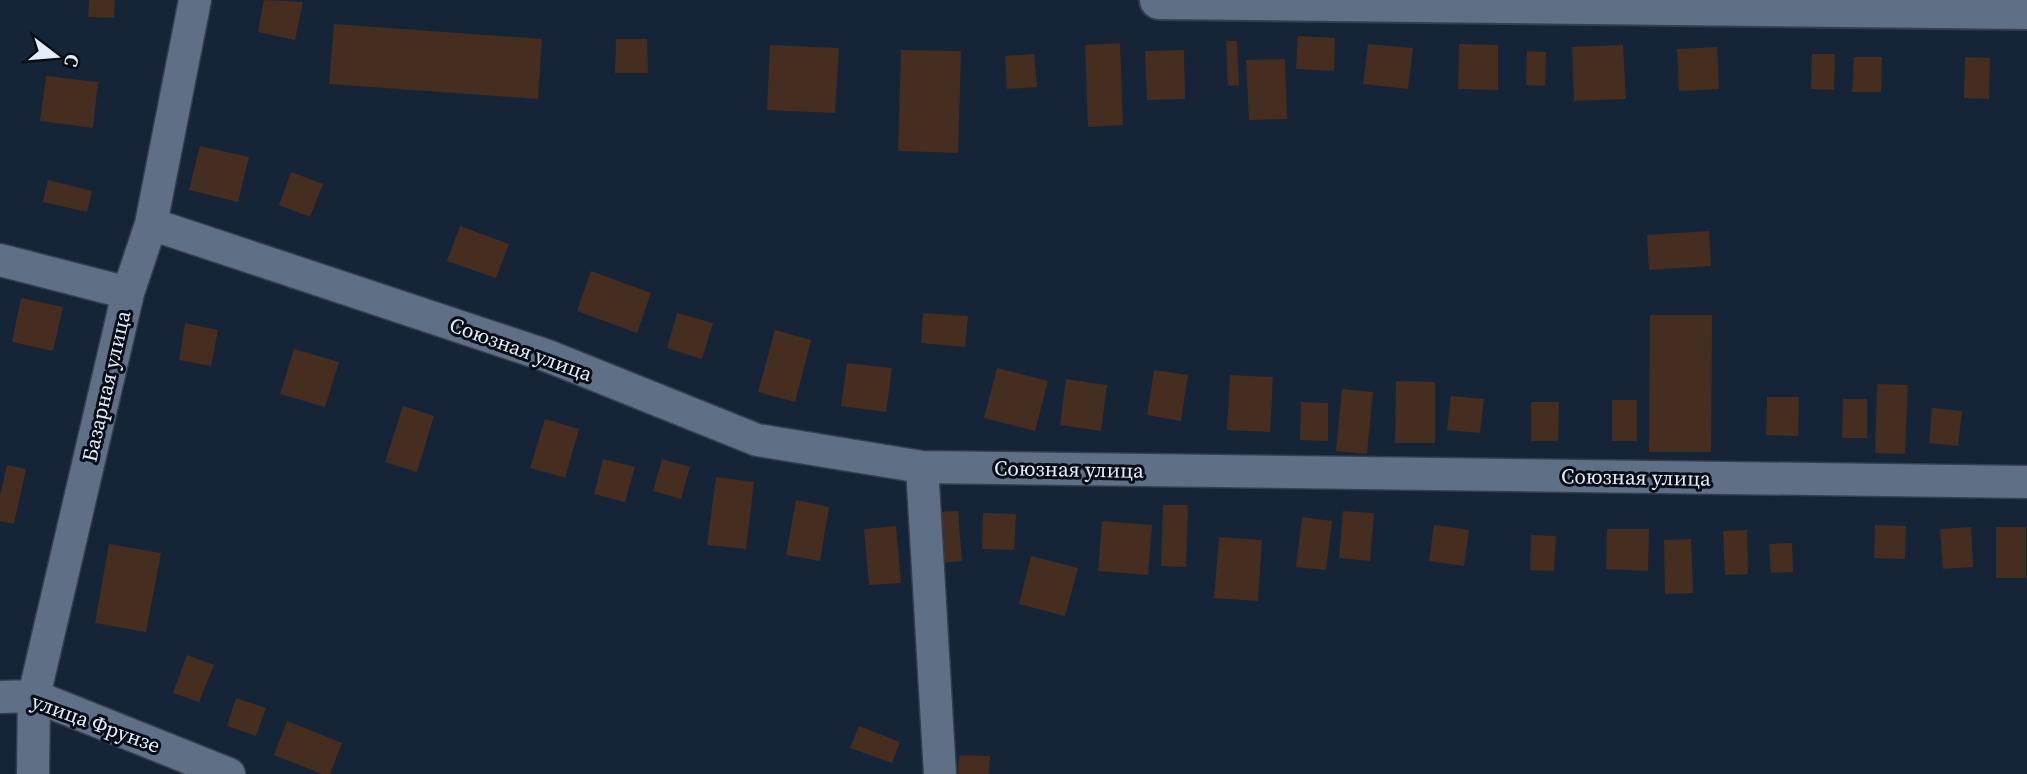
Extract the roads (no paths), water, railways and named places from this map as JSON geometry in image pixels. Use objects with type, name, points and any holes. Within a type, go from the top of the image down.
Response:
[{"type":"street","name":"Базарная улица","points":[[33,774],[34,696],[128,293],[151,224],[195,0]]},
{"type":"street","points":[[1159,0],[2027,10]]},
{"type":"street","name":"Союзная улица","points":[[151,224],[548,356],[757,440],[922,467],[2027,482]]},
{"type":"street","points":[[0,260],[128,293]]},
{"type":"street","points":[[922,467],[940,774]]},
{"type":"street","name":"улица Фрунзе","points":[[0,697],[34,696],[229,774]]}]
